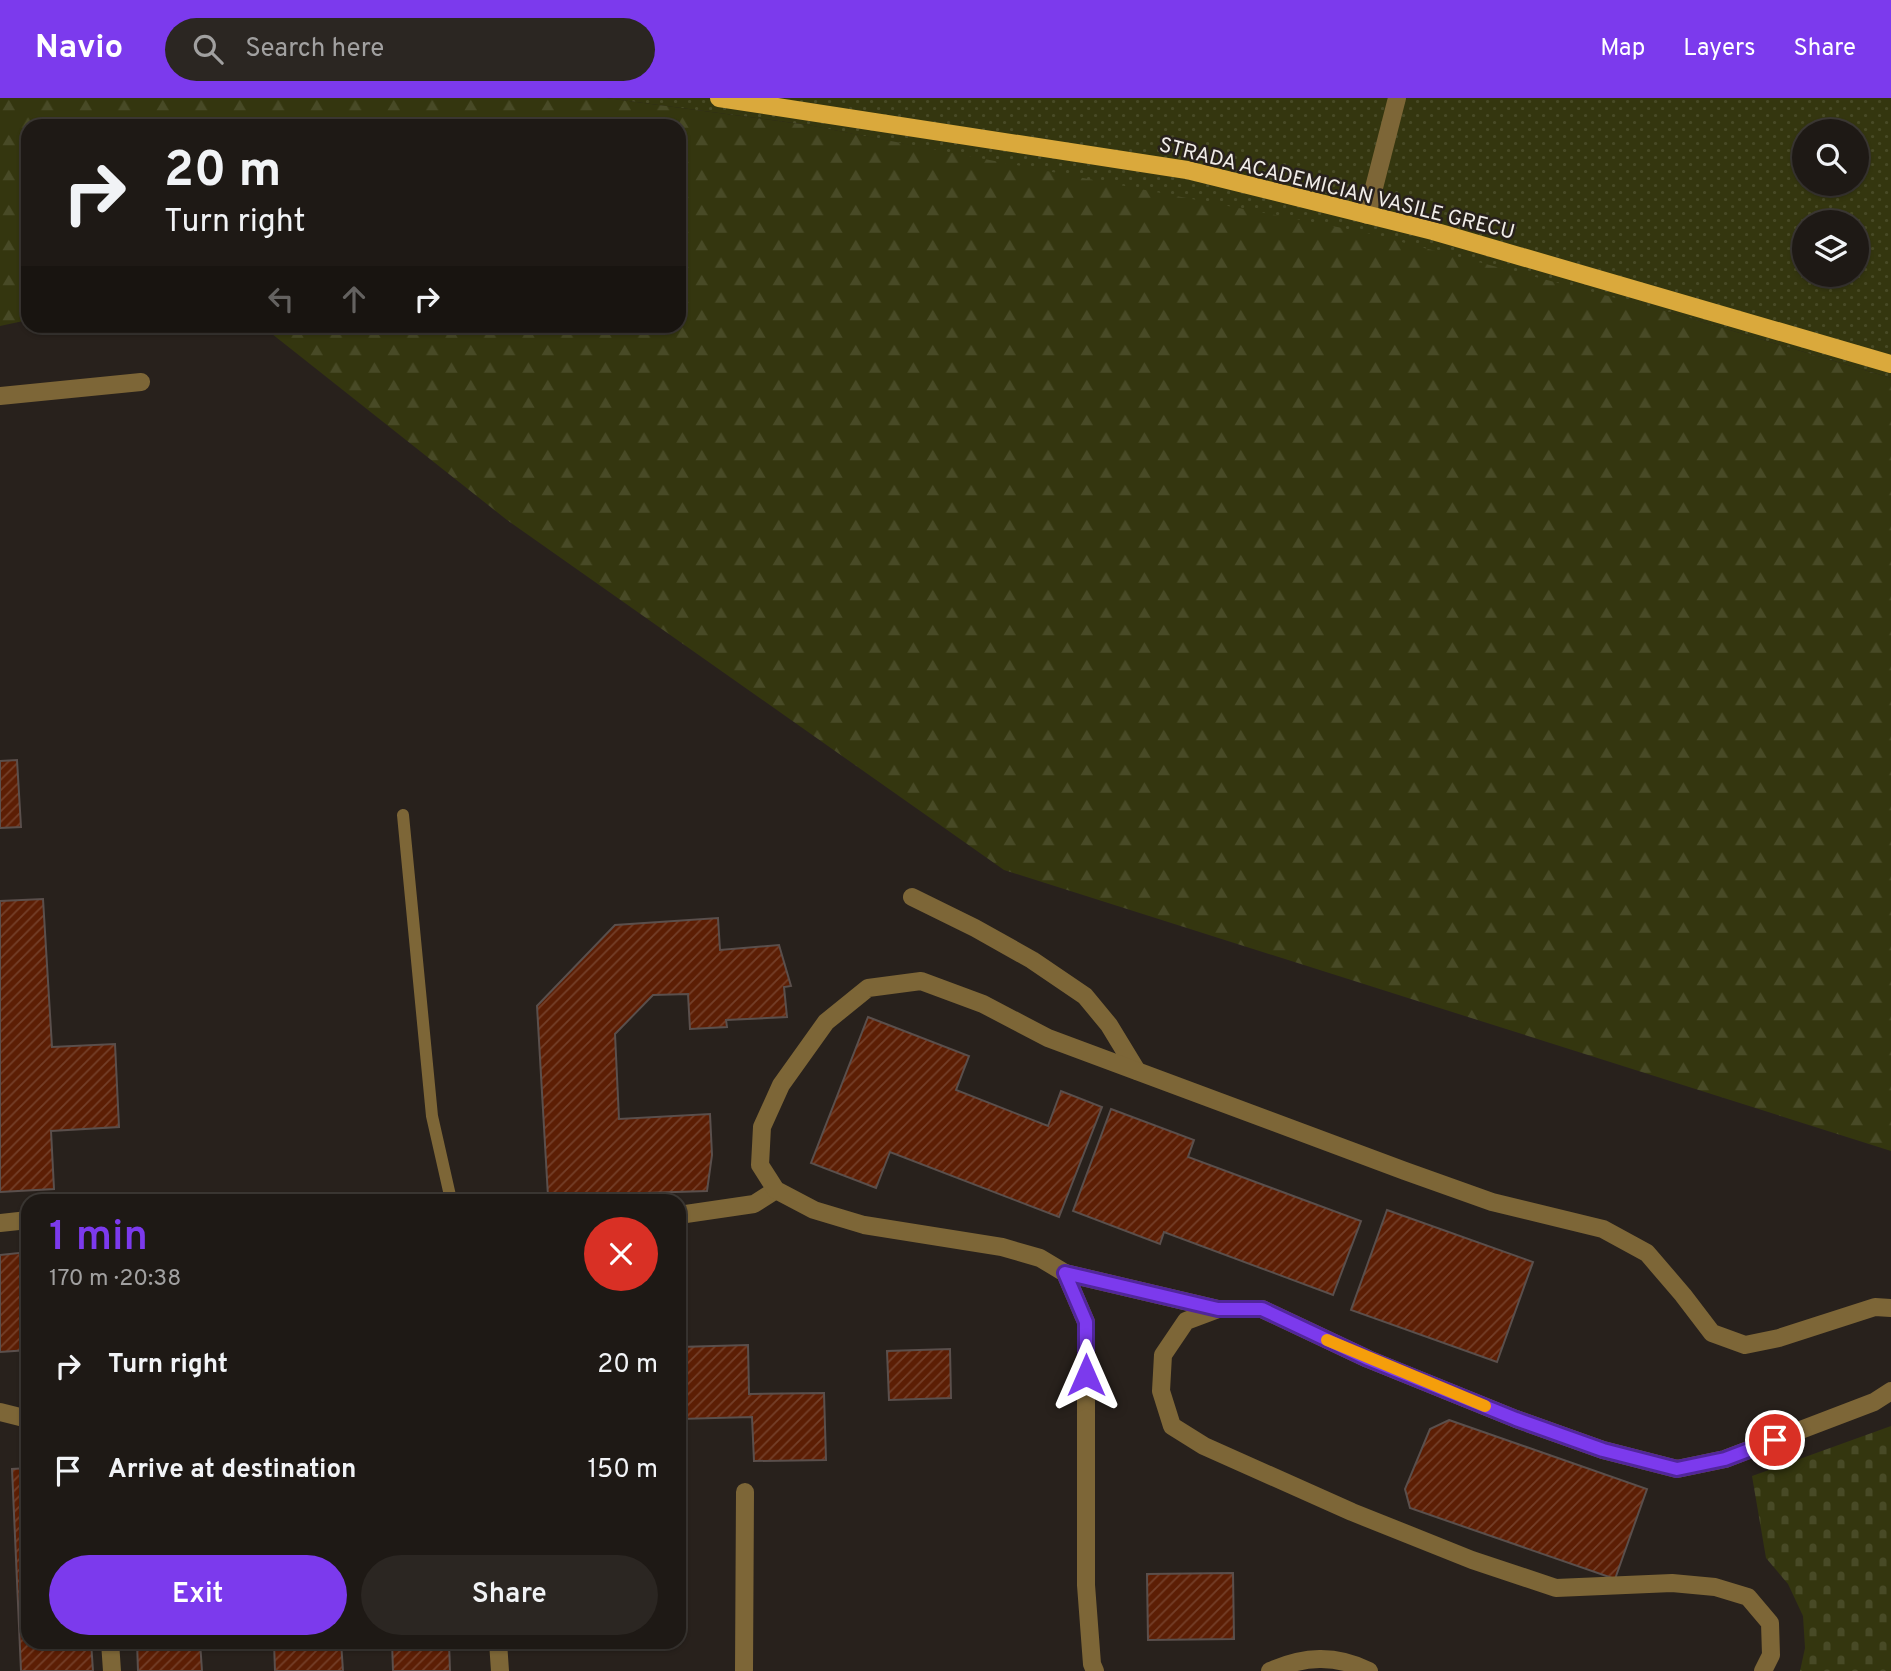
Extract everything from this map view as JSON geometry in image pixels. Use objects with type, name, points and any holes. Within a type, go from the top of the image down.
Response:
[{"type":"main road","name":"STRADA ACADEMICIAN VASILE GRECU","points":[[719,98],[1187,170],[1433,230],[1891,364]]},
{"type":"street","points":[[1367,215],[1396,98]]},
{"type":"street","points":[[0,396],[141,382]]},
{"type":"street","points":[[912,897],[1032,960],[1085,996],[1109,1025],[1137,1071]]},
{"type":"street","points":[[1891,1308],[1875,1307],[1779,1338],[1745,1345],[1712,1334],[1647,1254],[1603,1229],[1492,1202],[1048,1038],[983,1004],[921,981],[868,988],[826,1022],[781,1085],[762,1127],[760,1165],[776,1190],[814,1210],[864,1226],[1002,1247],[1041,1258],[1065,1273],[1218,1309],[1262,1309],[1368,1359],[1516,1419],[1603,1450],[1677,1469],[1725,1459],[1874,1402],[1891,1391]]},
{"type":"street","points":[[686,1214],[754,1204],[776,1190]]},
{"type":"street","points":[[0,1223],[21,1221]]},
{"type":"street","points":[[1065,1273],[1086,1322],[1086,1585],[1092,1664],[1095,1671]]},
{"type":"street","points":[[1218,1309],[1186,1321],[1163,1355],[1161,1391],[1172,1426],[1214,1451],[1352,1512],[1472,1560],[1556,1588],[1672,1583],[1716,1587],[1748,1597],[1770,1623],[1771,1655],[1763,1671]]},
{"type":"street","points":[[0,1412],[21,1417]]},
{"type":"street","points":[[744,1671],[745,1492]]},
{"type":"street","points":[[110,1649],[112,1671]]},
{"type":"street","points":[[498,1649],[500,1671]]},
{"type":"street","points":[[1270,1671],[1318,1657],[1359,1666],[1369,1671]]},
{"type":"lane","points":[[403,814],[432,1116],[450,1194]]},
{"type":"green space","points":[[0,98],[606,98],[808,125],[1363,232],[1673,313],[1891,378],[1891,1151],[1004,870],[507,520],[271,333],[686,333],[686,119],[21,119],[21,322],[0,326]]},
{"type":"green space","points":[[606,98],[1891,98],[1891,378],[1673,313],[1031,169],[808,125]]},
{"type":"green space","points":[[1891,1426],[1891,1671],[1800,1671],[1805,1648],[1803,1616],[1788,1584],[1766,1558],[1752,1476]]},
{"type":"building","points":[[17,760],[21,827],[0,828],[0,761]]},
{"type":"building","points":[[43,899],[52,1047],[115,1044],[119,1127],[51,1131],[54,1189],[0,1192],[0,901]]},
{"type":"building","points":[[718,918],[720,950],[779,945],[791,986],[784,987],[787,1017],[726,1020],[727,1027],[690,1029],[688,994],[653,995],[615,1034],[619,1119],[710,1114],[712,1155],[707,1191],[548,1194],[537,1006],[615,925]]},
{"type":"building","points":[[868,1017],[969,1056],[956,1090],[1048,1126],[1061,1091],[1102,1107],[1059,1217],[890,1152],[876,1188],[811,1163]]},
{"type":"building","points":[[1111,1109],[1194,1140],[1188,1157],[1361,1221],[1333,1295],[1164,1232],[1160,1244],[1073,1211]]},
{"type":"building","points":[[1387,1210],[1533,1262],[1497,1362],[1351,1310]]},
{"type":"building","points":[[21,1253],[21,1350],[0,1352],[0,1255]]},
{"type":"building","points":[[748,1345],[749,1394],[824,1393],[826,1460],[754,1461],[752,1417],[686,1419],[686,1347]]},
{"type":"building","points":[[950,1349],[951,1398],[889,1400],[887,1351]]},
{"type":"building","points":[[1449,1420],[1647,1489],[1615,1579],[1410,1508],[1405,1489],[1430,1429]]},
{"type":"building","points":[[21,1468],[21,1649],[91,1649],[93,1671],[21,1671],[12,1469]]},
{"type":"building","points":[[1233,1573],[1234,1639],[1148,1640],[1147,1574]]},
{"type":"building","points":[[137,1649],[200,1649],[202,1671],[138,1671]]},
{"type":"building","points":[[274,1649],[341,1649],[343,1671],[275,1671]]},
{"type":"building","points":[[392,1649],[449,1649],[450,1671],[393,1671]]},
{"type":"slow traffic","points":[[1327,1340],[1485,1406]]},
{"type":"route","points":[[1086,1375],[1086,1322],[1065,1273],[1218,1309],[1262,1309],[1368,1359],[1516,1419],[1603,1450],[1677,1469],[1725,1459],[1775,1440]]}]
